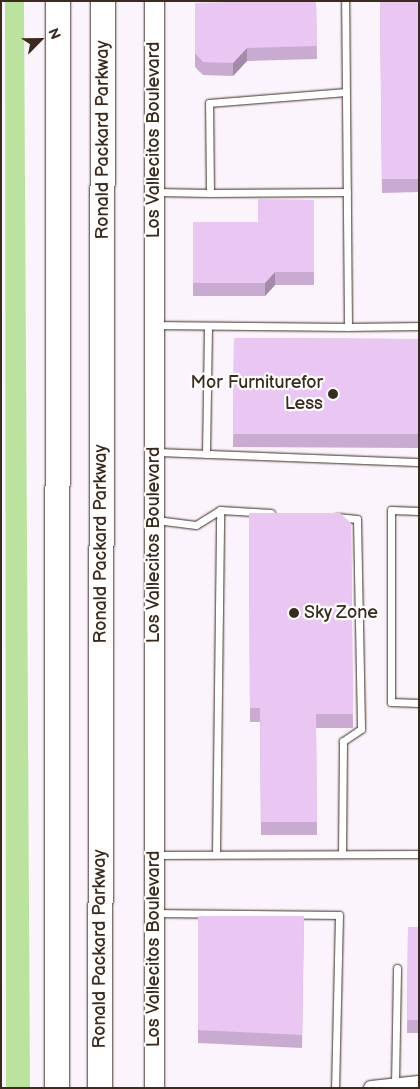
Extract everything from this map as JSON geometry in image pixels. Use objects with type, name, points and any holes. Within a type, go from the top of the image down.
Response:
[{"type":"highway","points":[[57,1088],[58,1]]},
{"type":"highway","name":"Ronald Packard Parkway","points":[[100,1088],[103,1]]},
{"type":"street","name":"Los Vallecitos Boulevard","points":[[154,1],[154,1088]]},
{"type":"street","points":[[371,1088],[419,1083]]},
{"type":"lane","points":[[345,1],[348,327]]},
{"type":"lane","points":[[210,194],[209,103],[346,92]]},
{"type":"lane","points":[[154,192],[210,194],[347,192]]},
{"type":"lane","points":[[154,325],[419,326]]},
{"type":"lane","points":[[206,454],[208,326]]},
{"type":"lane","points":[[154,452],[206,454],[236,458],[419,462]]},
{"type":"lane","points":[[216,854],[220,510]]},
{"type":"lane","points":[[154,520],[196,525],[220,510],[279,514]]},
{"type":"lane","points":[[419,511],[391,510],[391,702],[419,703]]},
{"type":"lane","points":[[328,517],[357,519],[361,729],[343,741],[342,853]]},
{"type":"lane","points":[[154,855],[419,854]]},
{"type":"lane","points":[[154,913],[339,915],[335,1088]]},
{"type":"lane","points":[[396,1085],[397,968]]},
{"type":"green space","points":[[5,1],[24,1],[30,1088],[6,1088]]},
{"type":"building","points":[[231,1],[316,1],[317,46],[247,48],[233,63],[203,62],[195,53],[195,3],[229,3]]},
{"type":"building","points":[[380,1],[419,1],[419,179],[382,179]]},
{"type":"building","points":[[258,199],[314,200],[314,272],[275,272],[265,283],[193,283],[193,222],[258,222]]},
{"type":"building","points":[[234,338],[419,339],[419,434],[233,434]]},
{"type":"building","points":[[249,513],[340,513],[351,523],[353,714],[316,714],[317,822],[261,822],[260,708],[250,708]]},
{"type":"building","points":[[198,916],[304,916],[302,1035],[198,1030]]},
{"type":"building","points":[[408,927],[419,927],[419,1020],[407,1020]]},
{"type":"place","name":"Mor Furniturefor Less","points":[[333,394]]},
{"type":"place","name":"Sky Zone","points":[[294,613]]}]
